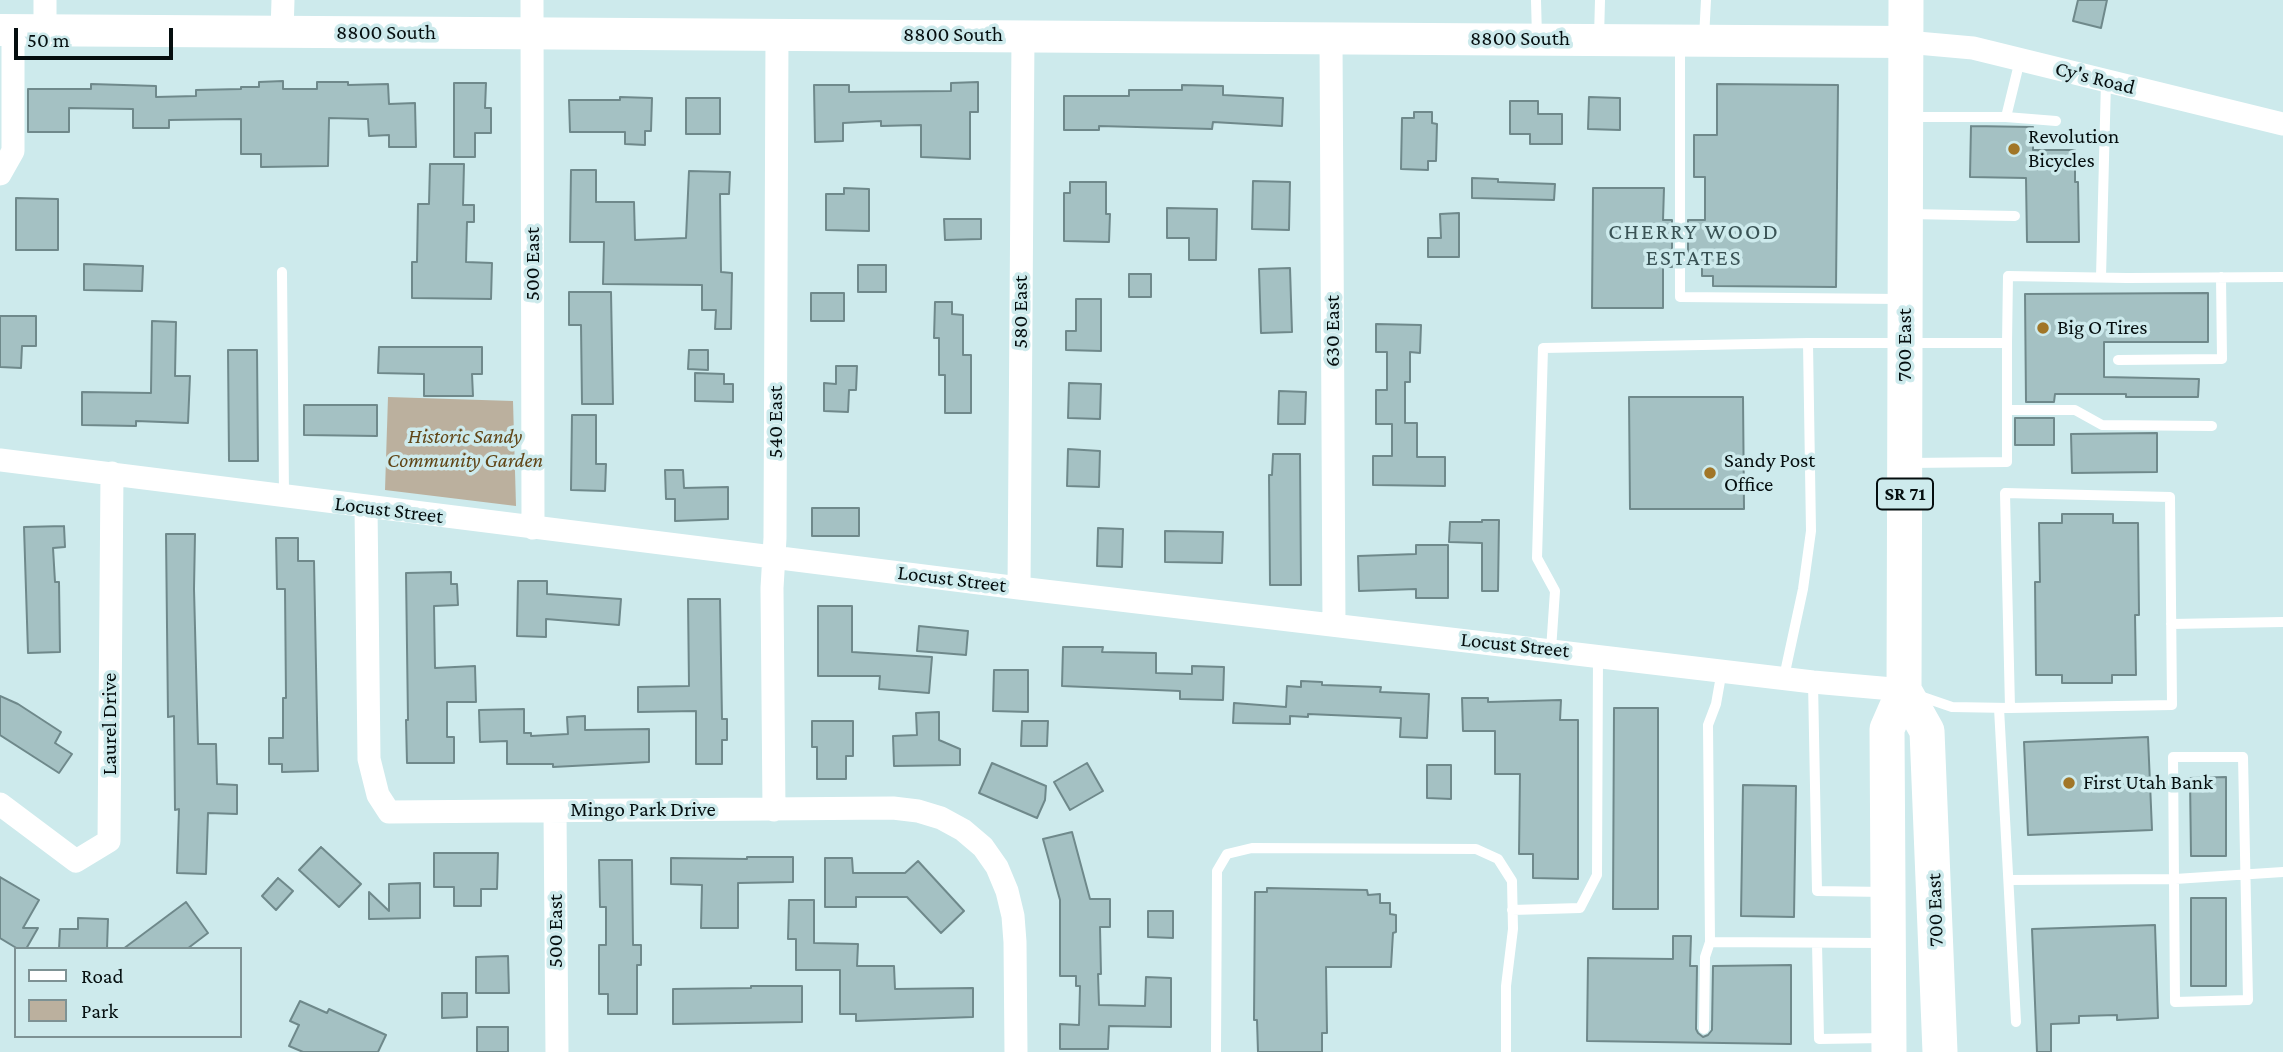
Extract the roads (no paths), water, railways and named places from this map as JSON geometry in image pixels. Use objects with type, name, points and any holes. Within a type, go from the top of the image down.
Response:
[{"type":"main road","name":"700 East","points":[[1889,1045],[1887,729],[1904,690],[1906,0]]},
{"type":"main road","name":"700 East","points":[[1904,690],[1927,731],[1940,1052]]},
{"type":"street","points":[[282,32],[283,0]]},
{"type":"street","name":"500 East","points":[[532,0],[533,528]]},
{"type":"street","name":"8800 South","points":[[7,30],[45,15],[282,32],[1906,42]]},
{"type":"street","points":[[0,174],[13,151],[7,30]]},
{"type":"street","name":"540 East","points":[[774,810],[772,587],[777,34]]},
{"type":"street","name":"580 East","points":[[1019,588],[1023,36]]},
{"type":"street","name":"630 East","points":[[1331,38],[1334,625]]},
{"type":"street","name":"Cy's Road","points":[[1906,42],[1973,48],[2283,124]]},
{"type":"street","name":"Locust Street","points":[[0,460],[1019,588],[1813,682],[1904,690]]},
{"type":"street","name":"Laurel Drive","points":[[0,804],[76,861],[110,841],[112,473]]},
{"type":"street","name":"Mingo Park Drive","points":[[366,507],[368,742],[372,777],[378,795],[389,812],[893,808],[918,811],[941,818],[963,830],[982,847],[997,867],[1007,891],[1013,916],[1016,1052]]},
{"type":"street","name":"500 East","points":[[555,811],[557,1052]]},
{"type":"lane","points":[[1536,0],[1537,40]]},
{"type":"lane","points":[[1599,40],[1600,0]]},
{"type":"lane","points":[[1706,0],[1692,40],[1680,297],[1906,299]]},
{"type":"lane","points":[[2007,117],[2020,60]]},
{"type":"lane","points":[[2101,278],[2106,81]]},
{"type":"lane","points":[[1906,117],[2007,117],[2056,121]]},
{"type":"lane","points":[[1907,214],[2015,216]]},
{"type":"lane","points":[[282,272],[284,496]]},
{"type":"lane","points":[[1905,463],[2007,462],[2008,276],[2283,277]]},
{"type":"lane","points":[[2118,360],[2222,359],[2221,278]]},
{"type":"lane","points":[[1551,650],[1555,591],[1538,558],[1543,348],[1808,343],[2007,343]]},
{"type":"lane","points":[[1784,677],[1803,589],[1811,531],[1808,343]]},
{"type":"lane","points":[[2007,410],[2075,410],[2102,425],[2212,426]]},
{"type":"lane","points":[[1904,690],[1952,707],[2005,708],[2172,705],[2170,497],[2006,493],[2005,708],[2016,1022]]},
{"type":"lane","points":[[2171,624],[2283,622]]},
{"type":"lane","points":[[1512,910],[1580,908],[1597,876],[1598,655]]},
{"type":"lane","points":[[1704,1029],[1704,957],[1710,942],[1708,725],[1716,704],[1722,670]]},
{"type":"lane","points":[[1813,682],[1817,891],[1886,892]]},
{"type":"lane","points":[[2172,757],[2243,757],[2248,1000],[2175,1002],[2175,879],[2172,757]]},
{"type":"lane","points":[[1216,1052],[1217,870],[1227,854],[1252,848],[1476,849],[1498,859],[1512,881],[1513,929],[1506,986],[1506,1052]]},
{"type":"lane","points":[[2009,880],[2175,879],[2283,873]]},
{"type":"lane","points":[[1710,942],[1887,943]]},
{"type":"lane","points":[[1816,943],[1819,1039],[1889,1045]]},
{"type":"place","name":"Revolution Bicycles","points":[[2014,149]]},
{"type":"place","name":"Big O Tires","points":[[2043,328]]},
{"type":"place","name":"Sandy Post Office","points":[[1710,473]]},
{"type":"place","name":"First Utah Bank","points":[[2069,783]]},
{"type":"district","name":"CHERRY WOOD ESTATES","points":[[1694,245]]},
{"type":"park label","name":"Historic Sandy Community Garden","points":[[465,449]]}]
